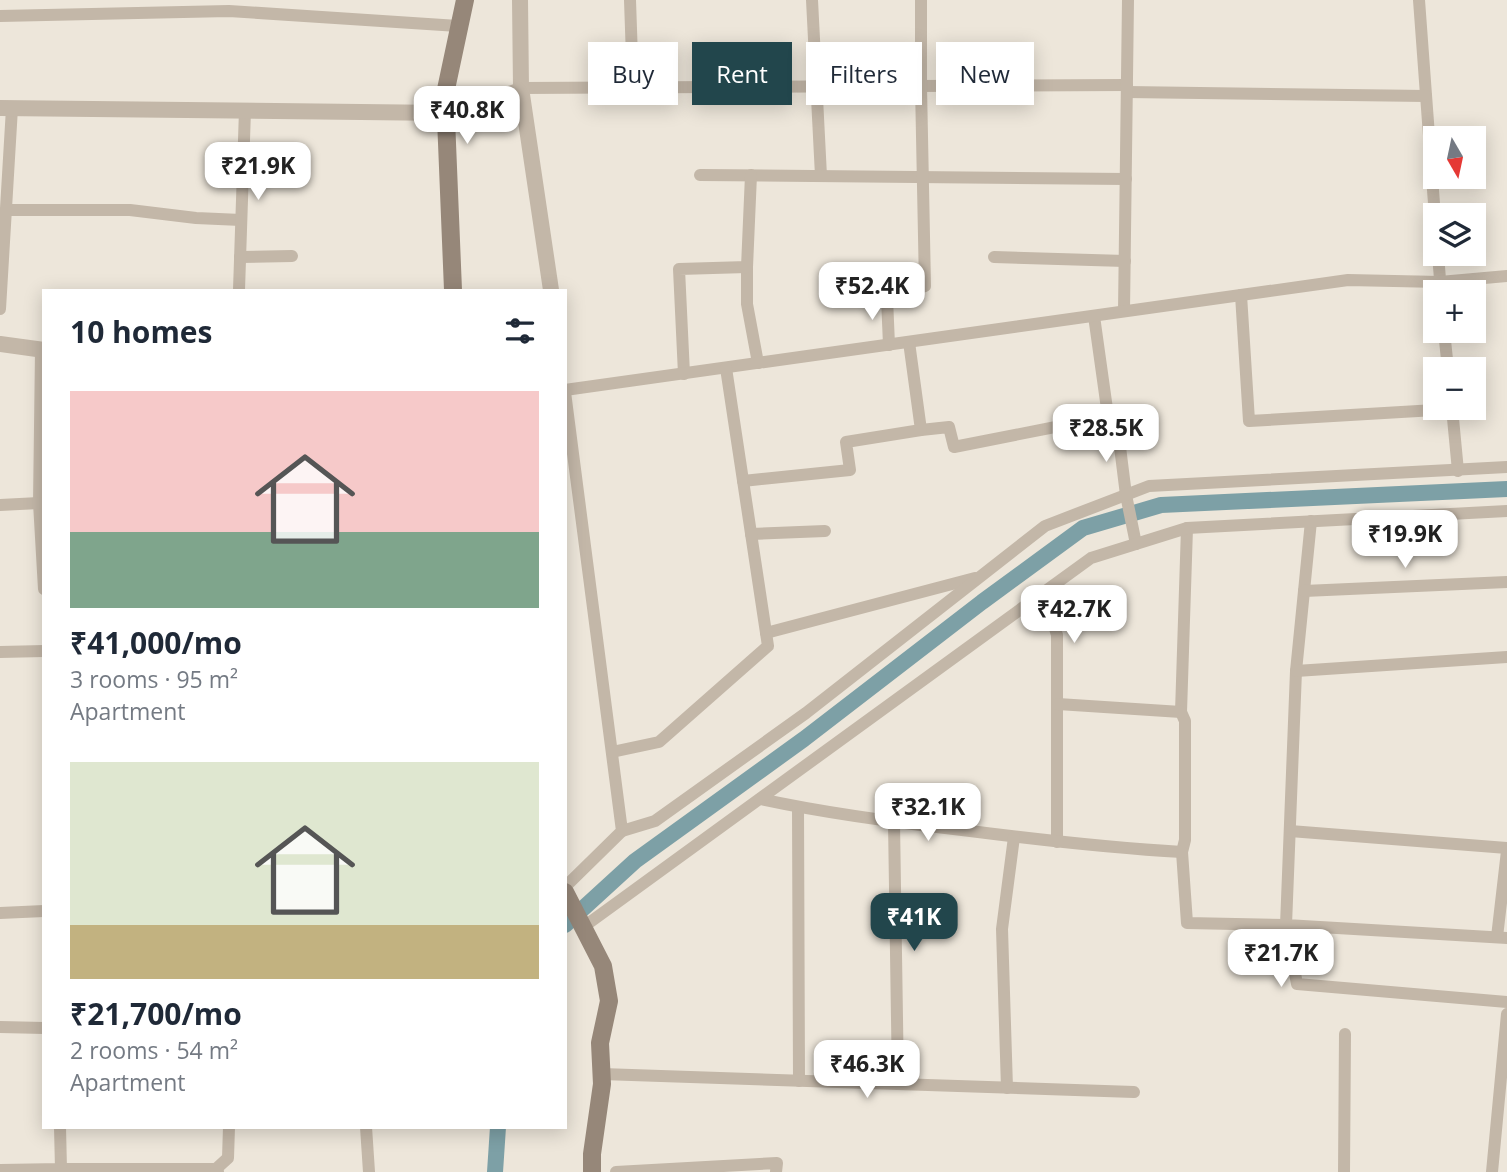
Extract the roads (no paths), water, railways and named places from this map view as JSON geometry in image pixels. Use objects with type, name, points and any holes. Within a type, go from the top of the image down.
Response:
[{"type":"main road","points":[[453,289],[445,94],[465,0]]},
{"type":"main road","points":[[567,894],[603,966],[609,1001],[600,1043],[602,1074],[592,1172]]},
{"type":"street","points":[[520,0],[521,88],[551,289]]},
{"type":"street","points":[[630,0],[631,42]]},
{"type":"street","points":[[812,0],[814,42]]},
{"type":"street","points":[[921,0],[921,42]]},
{"type":"street","points":[[1124,312],[1128,0]]},
{"type":"street","points":[[1419,0],[1434,203]]},
{"type":"street","points":[[0,16],[229,11],[458,26]]},
{"type":"street","points":[[678,87],[806,86]]},
{"type":"street","points":[[922,86],[1426,96]]},
{"type":"street","points":[[0,309],[6,210],[6,108],[446,113],[521,88],[588,87]]},
{"type":"street","points":[[818,105],[821,176]]},
{"type":"street","points":[[889,345],[887,298],[925,286],[921,105]]},
{"type":"street","points":[[239,289],[245,110]]},
{"type":"street","points":[[700,175],[1126,179]]},
{"type":"street","points":[[751,175],[747,304],[758,363]]},
{"type":"street","points":[[6,210],[130,210],[241,220]]},
{"type":"street","points":[[240,257],[292,256]]},
{"type":"street","points":[[994,257],[1125,261]]},
{"type":"street","points":[[684,373],[679,269],[747,267]]},
{"type":"street","points":[[1483,280],[1507,276]]},
{"type":"street","points":[[567,391],[1348,280],[1423,286]]},
{"type":"street","points":[[1241,295],[1249,421],[1423,411]]},
{"type":"street","points":[[1094,316],[1108,416]]},
{"type":"street","points":[[909,342],[921,430]]},
{"type":"street","points":[[0,344],[42,350],[39,503],[42,555]]},
{"type":"street","points":[[612,751],[659,742],[768,646],[726,368]]},
{"type":"street","points":[[567,406],[622,831]]},
{"type":"street","points":[[743,481],[850,470],[846,442],[950,427],[954,447],[1116,415],[1126,495],[1136,544]]},
{"type":"street","points":[[1453,420],[1458,471]]},
{"type":"street","points":[[567,887],[622,831],[655,821],[806,713],[1045,526],[1149,486],[1507,467]]},
{"type":"street","points":[[0,505],[39,503]]},
{"type":"street","points":[[582,928],[1091,558],[1187,528],[1507,511]]},
{"type":"street","points":[[1311,521],[1296,671],[1286,925],[1297,984],[1507,1002]]},
{"type":"street","points":[[1187,528],[1181,712],[1185,721],[1185,840],[1182,852],[1187,923],[1286,925],[1502,938],[1507,850],[1290,831]]},
{"type":"street","points":[[751,534],[825,531]]},
{"type":"street","points":[[766,633],[980,576]]},
{"type":"street","points":[[1304,591],[1507,582]]},
{"type":"street","points":[[1044,593],[1057,635],[1057,842]]},
{"type":"street","points":[[0,652],[42,651]]},
{"type":"street","points":[[1296,671],[1507,657]]},
{"type":"street","points":[[1058,704],[1181,712]]},
{"type":"street","points":[[760,799],[829,814],[1102,848],[1182,852]]},
{"type":"street","points":[[798,808],[799,1081]]},
{"type":"street","points":[[894,822],[898,1084]]},
{"type":"street","points":[[1007,1088],[1002,929],[1014,836]]},
{"type":"street","points":[[0,913],[42,911]]},
{"type":"street","points":[[1492,1172],[1507,1014]]},
{"type":"street","points":[[0,1027],[42,1028]]},
{"type":"street","points":[[1344,1172],[1345,1034]]},
{"type":"street","points":[[602,1074],[1133,1092]]},
{"type":"street","points":[[60,1129],[61,1169]]},
{"type":"street","points":[[0,1170],[217,1170],[228,1158],[229,1129]]},
{"type":"street","points":[[366,1129],[369,1172]]},
{"type":"street","points":[[616,1172],[777,1163],[776,1172]]},
{"type":"waterway","points":[[567,923],[635,861],[804,739],[1083,528],[1161,505],[1507,489]]},
{"type":"waterway","points":[[495,1172],[498,1129]]}]
